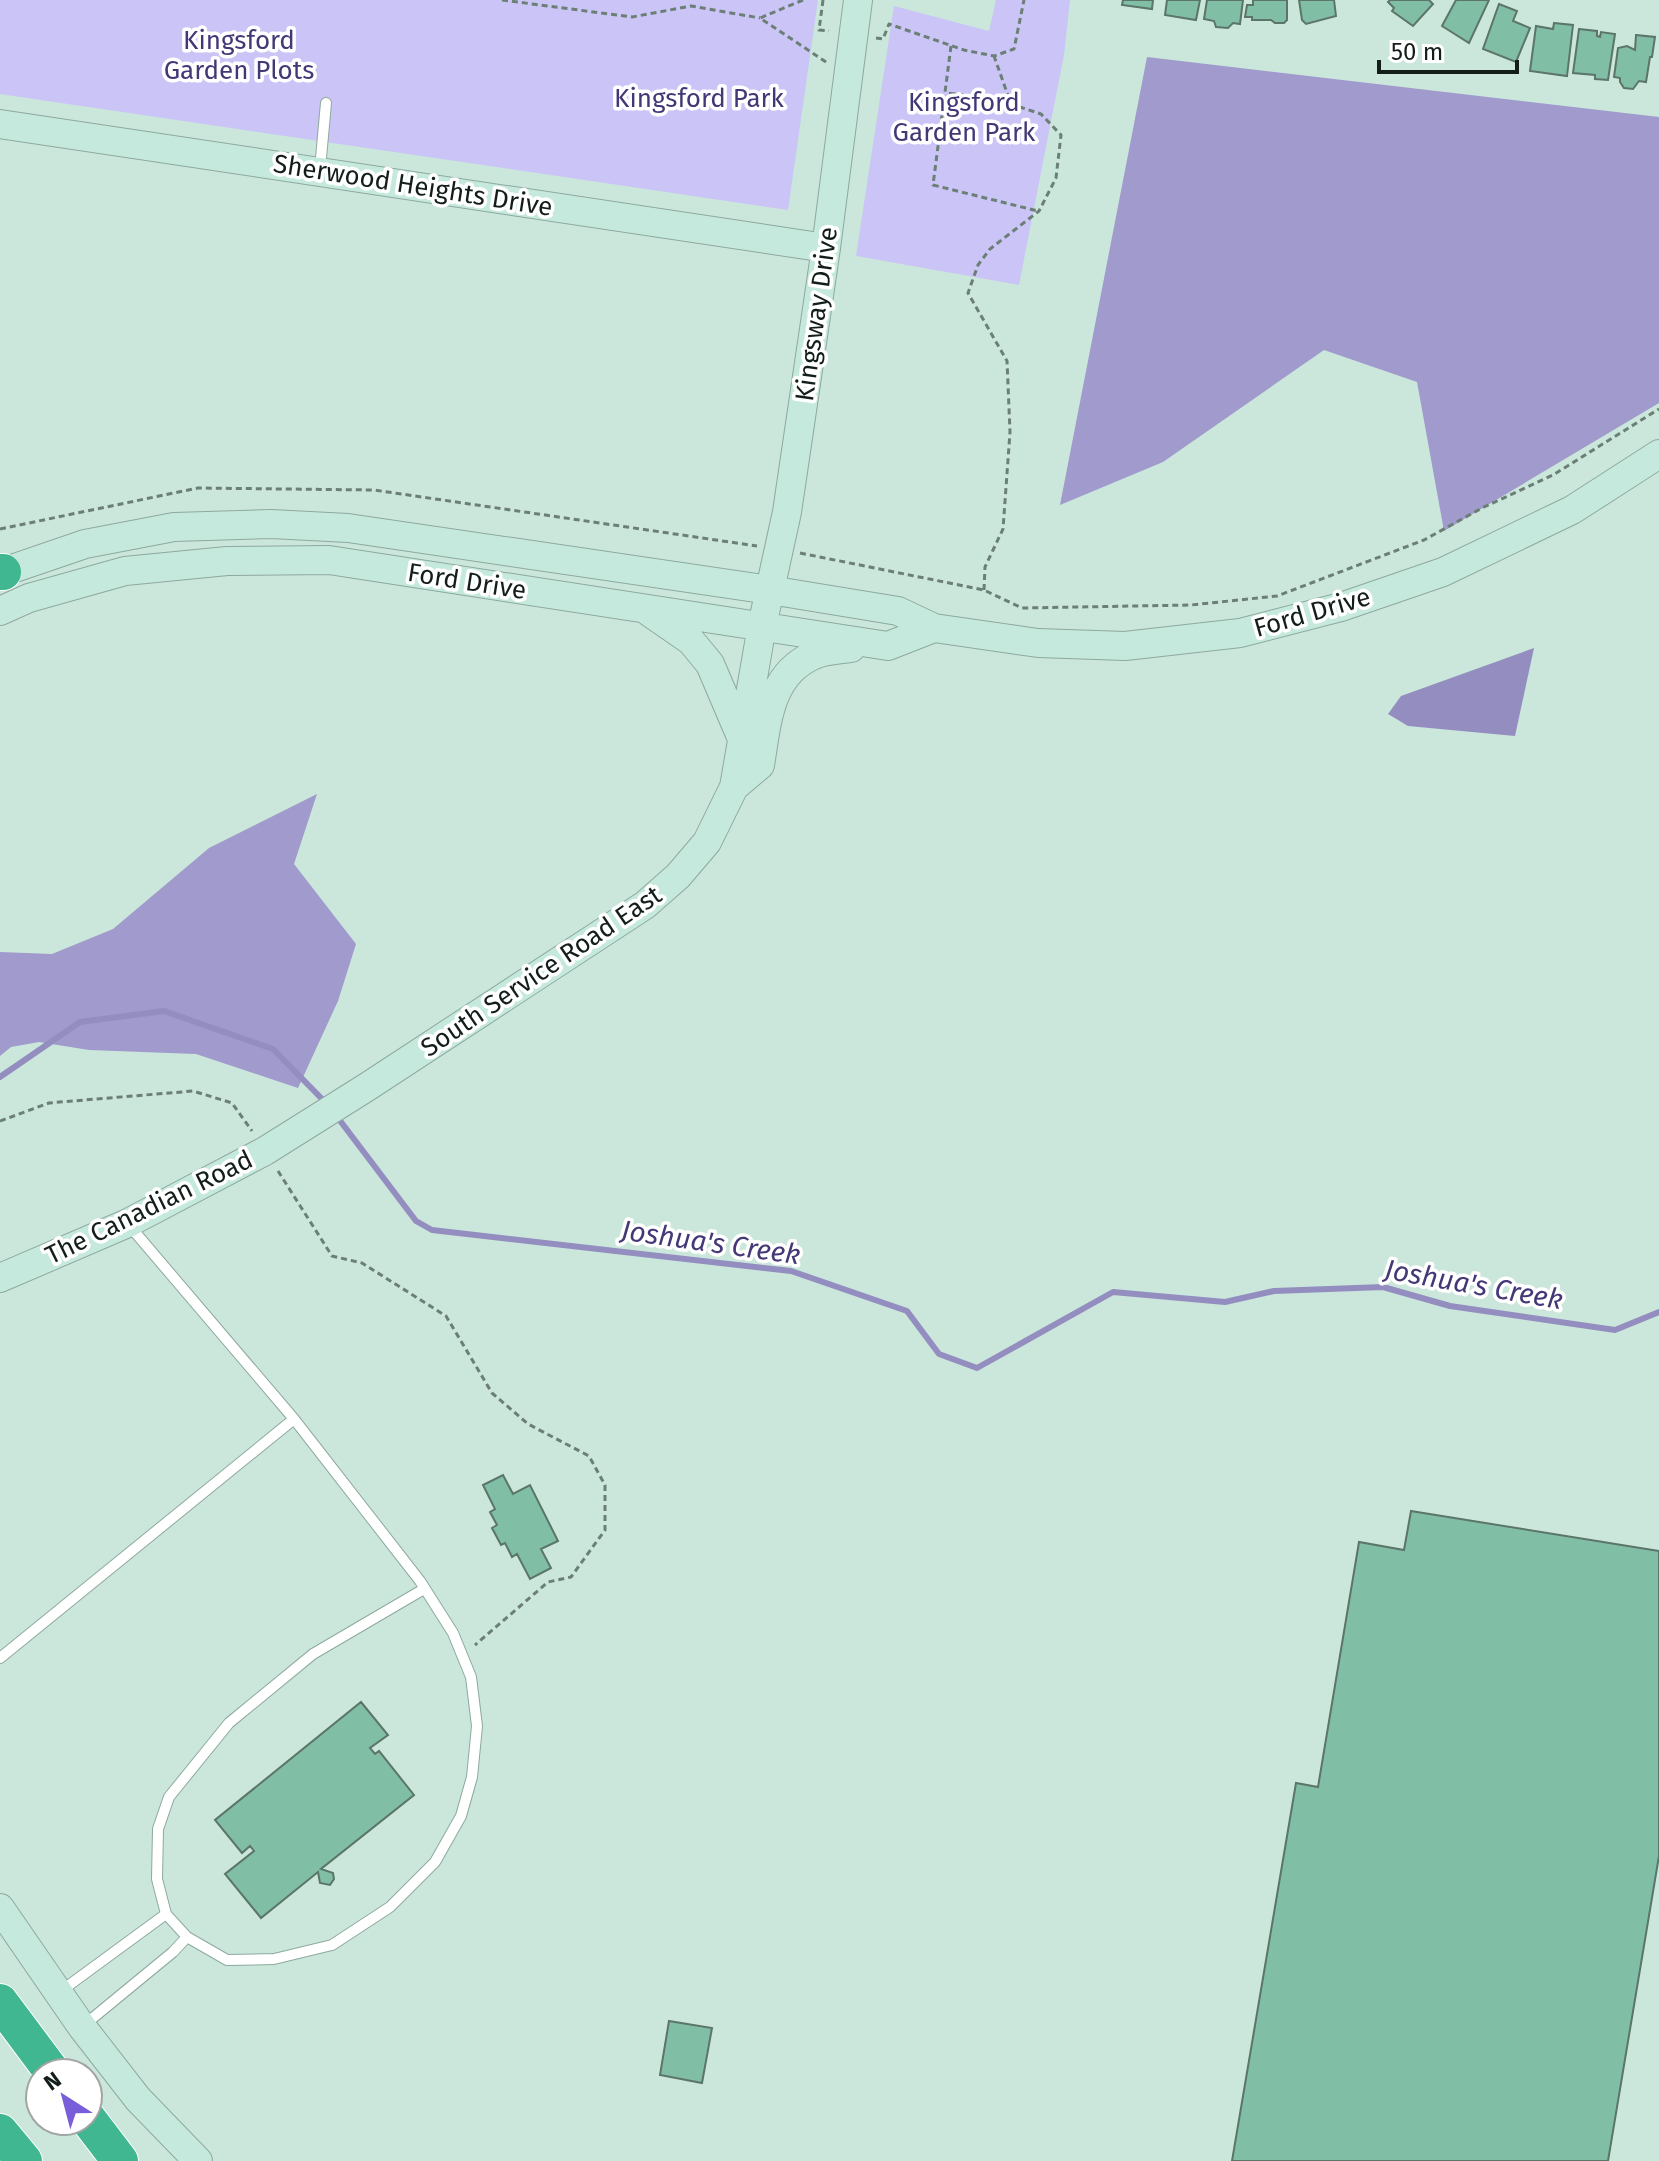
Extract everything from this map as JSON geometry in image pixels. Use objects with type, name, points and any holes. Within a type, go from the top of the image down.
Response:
[{"type":"highway","points":[[0,2002],[41,2057]]},
{"type":"highway","points":[[0,2132],[24,2161]]},
{"type":"highway","points":[[102,2137],[120,2161]]},
{"type":"main road","name":"Kingsway Drive","points":[[762,626],[780,549],[826,248],[858,0]]},
{"type":"main road","name":"Sherwood Heights Drive","points":[[0,124],[826,248]]},
{"type":"main road","name":"Ford Drive","points":[[1,572],[85,544],[174,527],[271,524],[348,528],[898,611],[934,628],[1038,643],[1125,646],[1240,633],[1341,607],[1443,572],[1572,510],[1652,462]]},
{"type":"main road","name":"Ford Drive","points":[[0,611],[29,598],[125,571],[241,561],[329,560],[888,646],[934,628]]},
{"type":"main road","points":[[643,608],[691,641],[710,664],[742,740]]},
{"type":"main road","name":"South Service Road East","points":[[295,1131],[645,905],[678,876],[707,842],[734,787],[762,626]]},
{"type":"main road","points":[[734,787],[760,765],[773,695],[795,664],[817,653],[875,644]]},
{"type":"main road","name":"The Canadian Road","points":[[0,1278],[128,1223],[265,1151],[295,1131]]},
{"type":"main road","points":[[0,1908],[82,2027],[138,2099],[198,2161]]},
{"type":"lane","points":[[320,170],[326,103]]},
{"type":"lane","points":[[128,1223],[294,1419],[424,1589],[453,1633],[471,1677],[477,1726],[472,1777],[461,1816],[435,1862],[390,1907],[332,1945],[274,1959],[227,1960],[187,1937],[166,1914],[157,1879],[158,1829],[169,1797],[229,1723],[313,1654],[424,1589]]},
{"type":"lane","points":[[0,1658],[294,1419]]},
{"type":"lane","points":[[58,1993],[166,1914]]},
{"type":"lane","points":[[82,2027],[187,1937]]},
{"type":"path","points":[[502,0],[632,17],[691,6],[760,18],[849,77]]},
{"type":"path","points":[[760,18],[803,0]]},
{"type":"path","points":[[823,0],[819,30],[883,39],[889,24],[951,46],[994,56],[1014,49],[1024,0]]},
{"type":"path","points":[[951,46],[933,185],[1039,211]]},
{"type":"path","points":[[984,590],[985,567],[1003,529],[1010,432],[1007,361],[968,293],[978,265],[990,249],[1039,211],[1056,178],[1061,135],[1041,114],[1011,104],[994,56]]},
{"type":"path","points":[[780,549],[984,590],[1022,608],[1191,605],[1277,596],[1424,540],[1482,508],[1553,475],[1659,409]]},
{"type":"path","points":[[0,1121],[49,1103],[193,1091],[232,1103],[332,1256],[362,1263],[446,1316],[492,1393],[528,1424],[589,1456],[605,1485],[605,1530],[571,1577],[548,1582],[462,1656]]},
{"type":"green space","name":"Kingsford Park","points":[[0,0],[818,0],[788,210],[0,94]]},
{"type":"green space","name":"Kingsford Garden Park","points":[[996,0],[1070,0],[1064,55],[1019,285],[856,256],[894,6],[989,31]]},
{"type":"shaded area","points":[[1147,57],[1659,117],[1659,403],[1444,531],[1417,382],[1324,350],[1163,462],[1060,505]]},
{"type":"shaded area","points":[[1534,648],[1515,736],[1408,726],[1388,714],[1401,696]]},
{"type":"shaded area","points":[[317,794],[294,864],[356,944],[338,1001],[298,1088],[196,1054],[89,1050],[39,1042],[11,1047],[0,1056],[0,952],[52,954],[113,929],[209,848]]},
{"type":"building","points":[[1123,0],[1153,0],[1152,9],[1122,5]]},
{"type":"building","points":[[1167,0],[1200,0],[1196,20],[1165,15]]},
{"type":"building","points":[[1207,0],[1243,0],[1240,24],[1233,23],[1228,28],[1216,27],[1214,21],[1204,19]]},
{"type":"building","points":[[1253,0],[1287,0],[1287,20],[1275,23],[1245,17],[1247,5],[1253,5]]},
{"type":"building","points":[[1299,0],[1334,0],[1336,16],[1306,24],[1302,20]]},
{"type":"building","points":[[1429,0],[1433,4],[1413,26],[1392,11],[1394,8],[1388,2]]},
{"type":"building","points":[[1456,0],[1489,0],[1469,43],[1442,26]]},
{"type":"building","points":[[1499,4],[1517,11],[1513,21],[1530,28],[1516,62],[1483,49]]},
{"type":"building","points":[[1554,23],[1573,25],[1567,76],[1530,71],[1536,26],[1553,29]]},
{"type":"building","points":[[1579,29],[1597,31],[1600,37],[1601,32],[1615,34],[1608,80],[1573,73]]},
{"type":"building","points":[[1636,35],[1655,37],[1652,57],[1646,82],[1639,81],[1633,89],[1624,88],[1620,78],[1614,77],[1618,48],[1627,46],[1635,50]]},
{"type":"building","points":[[950,93],[966,95],[965,110],[949,108]]},
{"type":"building","points":[[503,1475],[513,1494],[530,1485],[558,1541],[541,1549],[551,1568],[530,1579],[517,1554],[512,1557],[492,1528],[497,1525],[490,1512],[495,1509],[483,1485]]},
{"type":"building","points":[[1411,1511],[1659,1551],[1659,1856],[1608,2161],[1232,2161],[1296,1783],[1318,1787],[1359,1542],[1404,1550]]},
{"type":"building","points":[[361,1702],[388,1735],[370,1748],[375,1754],[379,1751],[414,1795],[321,1869],[333,1873],[334,1879],[330,1885],[320,1883],[318,1872],[261,1918],[225,1874],[254,1851],[250,1846],[242,1853],[215,1820]]},
{"type":"building","points":[[669,2021],[712,2028],[702,2083],[660,2075]]},
{"type":"waterway","name":"Joshua's Creek","points":[[0,1077],[80,1022],[164,1011],[273,1049],[325,1102]]},
{"type":"waterway","name":"Joshua's Creek","points":[[335,1114],[416,1221],[432,1230],[791,1271],[907,1311],[939,1354],[977,1368],[1113,1292],[1225,1302],[1274,1291],[1383,1287],[1450,1306],[1615,1330],[1659,1312]]},
{"type":"park label","name":"Kingsford Garden Plots","points":[[239,55]]}]
